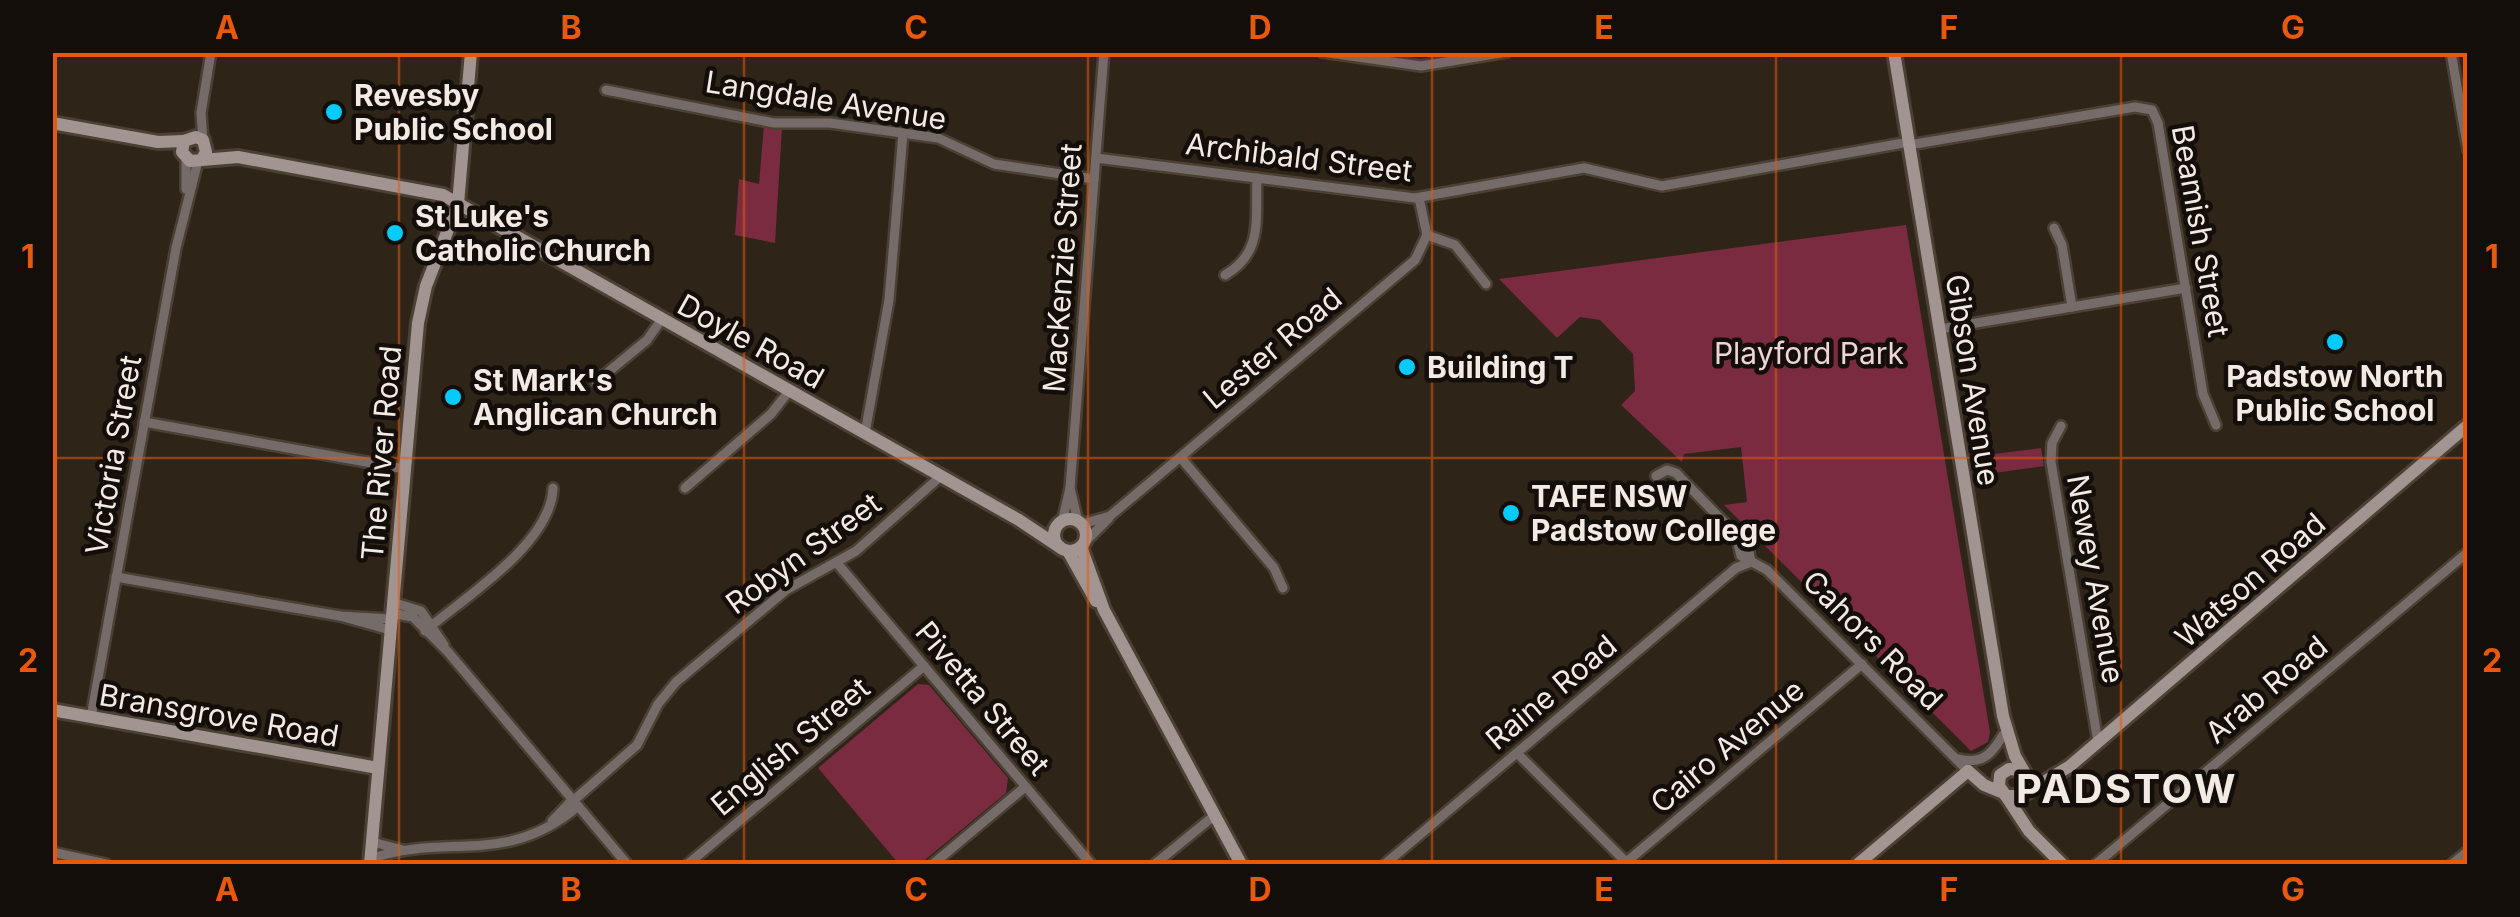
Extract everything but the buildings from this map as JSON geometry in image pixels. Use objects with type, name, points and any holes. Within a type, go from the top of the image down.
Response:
[{"type":"main road","name":"The River Road","points":[[370,862],[421,304],[458,204],[471,52]]},
{"type":"main road","name":"Gibson Avenue","points":[[1894,52],[2004,716],[2024,773]]},
{"type":"main road","points":[[52,123],[158,142],[190,152],[238,157]]},
{"type":"main road","points":[[190,152],[204,142],[238,157]]},
{"type":"main road","name":"Doyle Road","points":[[238,157],[443,195],[1073,547]]},
{"type":"main road","name":"Watson Road","points":[[2025,794],[2064,771],[2468,425]]},
{"type":"main road","name":"Doyle Road","points":[[1019,520],[1080,523]]},
{"type":"main road","points":[[1060,523],[1055,537],[1073,547],[1242,864]]},
{"type":"main road","points":[[1073,547],[1080,523]]},
{"type":"main road","name":"Bransgrove Road","points":[[52,710],[378,768]]},
{"type":"main road","name":"Gibson Avenue","points":[[2004,716],[2004,794]]},
{"type":"main road","points":[[1858,864],[1968,770],[2002,774],[2064,771]]},
{"type":"main road","name":"Cahors Road","points":[[1968,770],[1984,786],[2004,794],[2029,831],[2062,864]]},
{"type":"main road","points":[[2024,773],[2029,831]]},
{"type":"main road","points":[[2004,794],[2025,794]]},
{"type":"street","name":"Victoria Street","points":[[91,717],[211,52]]},
{"type":"street","name":"MacKenzie Street","points":[[1060,523],[1070,488],[1104,52]]},
{"type":"street","points":[[1322,52],[1421,66],[1507,52]]},
{"type":"street","points":[[2451,52],[2468,150]]},
{"type":"street","name":"Langdale Avenue","points":[[606,90],[774,123],[830,123],[946,140],[994,164],[1094,179]]},
{"type":"street","name":"Beamish Street","points":[[1909,144],[2135,107],[2152,110],[2158,123],[2203,394],[2216,425]]},
{"type":"street","name":"Victoria Street","points":[[201,113],[204,142]]},
{"type":"street","points":[[864,433],[888,313],[902,134]]},
{"type":"street","name":"Archibald Street","points":[[1096,158],[1419,198],[1589,168],[1656,186],[1909,144]]},
{"type":"street","points":[[1225,274],[1245,262],[1252,250],[1257,178]]},
{"type":"street","points":[[1419,198],[1427,235],[1455,246],[1486,284]]},
{"type":"street","points":[[2054,228],[2062,245],[2072,307]]},
{"type":"street","name":"Lester Road","points":[[1073,547],[1410,264],[1427,235]]},
{"type":"street","points":[[1940,329],[2186,288]]},
{"type":"street","points":[[596,382],[647,340],[662,319]]},
{"type":"street","points":[[685,488],[772,414],[789,391]]},
{"type":"street","points":[[144,422],[406,469]]},
{"type":"street","name":"Newey Avenue","points":[[2061,426],[2052,443],[2051,462],[2098,742]]},
{"type":"street","points":[[1181,458],[1274,568],[1283,588]]},
{"type":"street","name":"Cahors Road","points":[[1656,476],[1667,470],[1676,473],[1736,534],[1752,553],[1751,562],[1767,570],[1968,770]]},
{"type":"street","name":"Robyn Street","points":[[406,851],[503,845],[550,824],[637,745],[658,704],[676,682],[786,590],[838,563],[940,476]]},
{"type":"street","points":[[429,628],[534,539],[550,509],[553,488]]},
{"type":"street","name":"MacKenzie Street","points":[[1070,488],[1080,523]]},
{"type":"street","name":"Lester Road","points":[[1080,523],[1110,516]]},
{"type":"street","name":"Arab Road","points":[[2096,864],[2468,552]]},
{"type":"street","name":"Raine Road","points":[[1385,864],[1736,568],[1751,562]]},
{"type":"street","name":"Pivetta Street","points":[[838,563],[1091,864]]},
{"type":"street","points":[[116,577],[340,616],[391,616],[416,608],[448,652],[627,864]]},
{"type":"street","name":"Cairo Avenue","points":[[1626,864],[1862,664]]},
{"type":"street","name":"English Street","points":[[688,864],[924,666]]},
{"type":"street","points":[[1956,758],[1979,761],[2003,735]]},
{"type":"street","points":[[1517,754],[1626,864]]},
{"type":"street","points":[[933,864],[1026,787]]},
{"type":"street","points":[[1156,864],[1214,814]]},
{"type":"street","points":[[372,842],[406,851]]},
{"type":"street","points":[[370,862],[406,851]]},
{"type":"street","points":[[2452,864],[2468,851]]},
{"type":"street","points":[[52,852],[106,864]]},
{"type":"green space","points":[[764,125],[782,128],[775,243],[735,235],[739,179],[759,184]]},
{"type":"green space","name":"Playford Park","points":[[1906,225],[1990,732],[1988,742],[1971,751],[1724,505],[1747,502],[1741,447],[1684,454],[1682,462],[1621,405],[1635,391],[1633,354],[1600,320],[1580,317],[1557,338],[1499,279]]},
{"type":"green space","points":[[2041,448],[2044,466],[1979,475],[1977,456]]},
{"type":"green space","points":[[918,684],[929,685],[1008,778],[1006,793],[920,864],[899,864],[818,768]]},
{"type":"place","name":"Revesby Public School","points":[[334,112]]},
{"type":"place","name":"St Luke's Catholic Church","points":[[395,233]]},
{"type":"place","name":"Padstow North Public School","points":[[2335,342]]},
{"type":"place","name":"Building T","points":[[1407,367]]},
{"type":"place","name":"St Mark's Anglican Church","points":[[453,397]]},
{"type":"place","name":"TAFE NSW Padstow College","points":[[1511,513]]},
{"type":"district","name":"PADSTOW","points":[[2127,788]]}]
